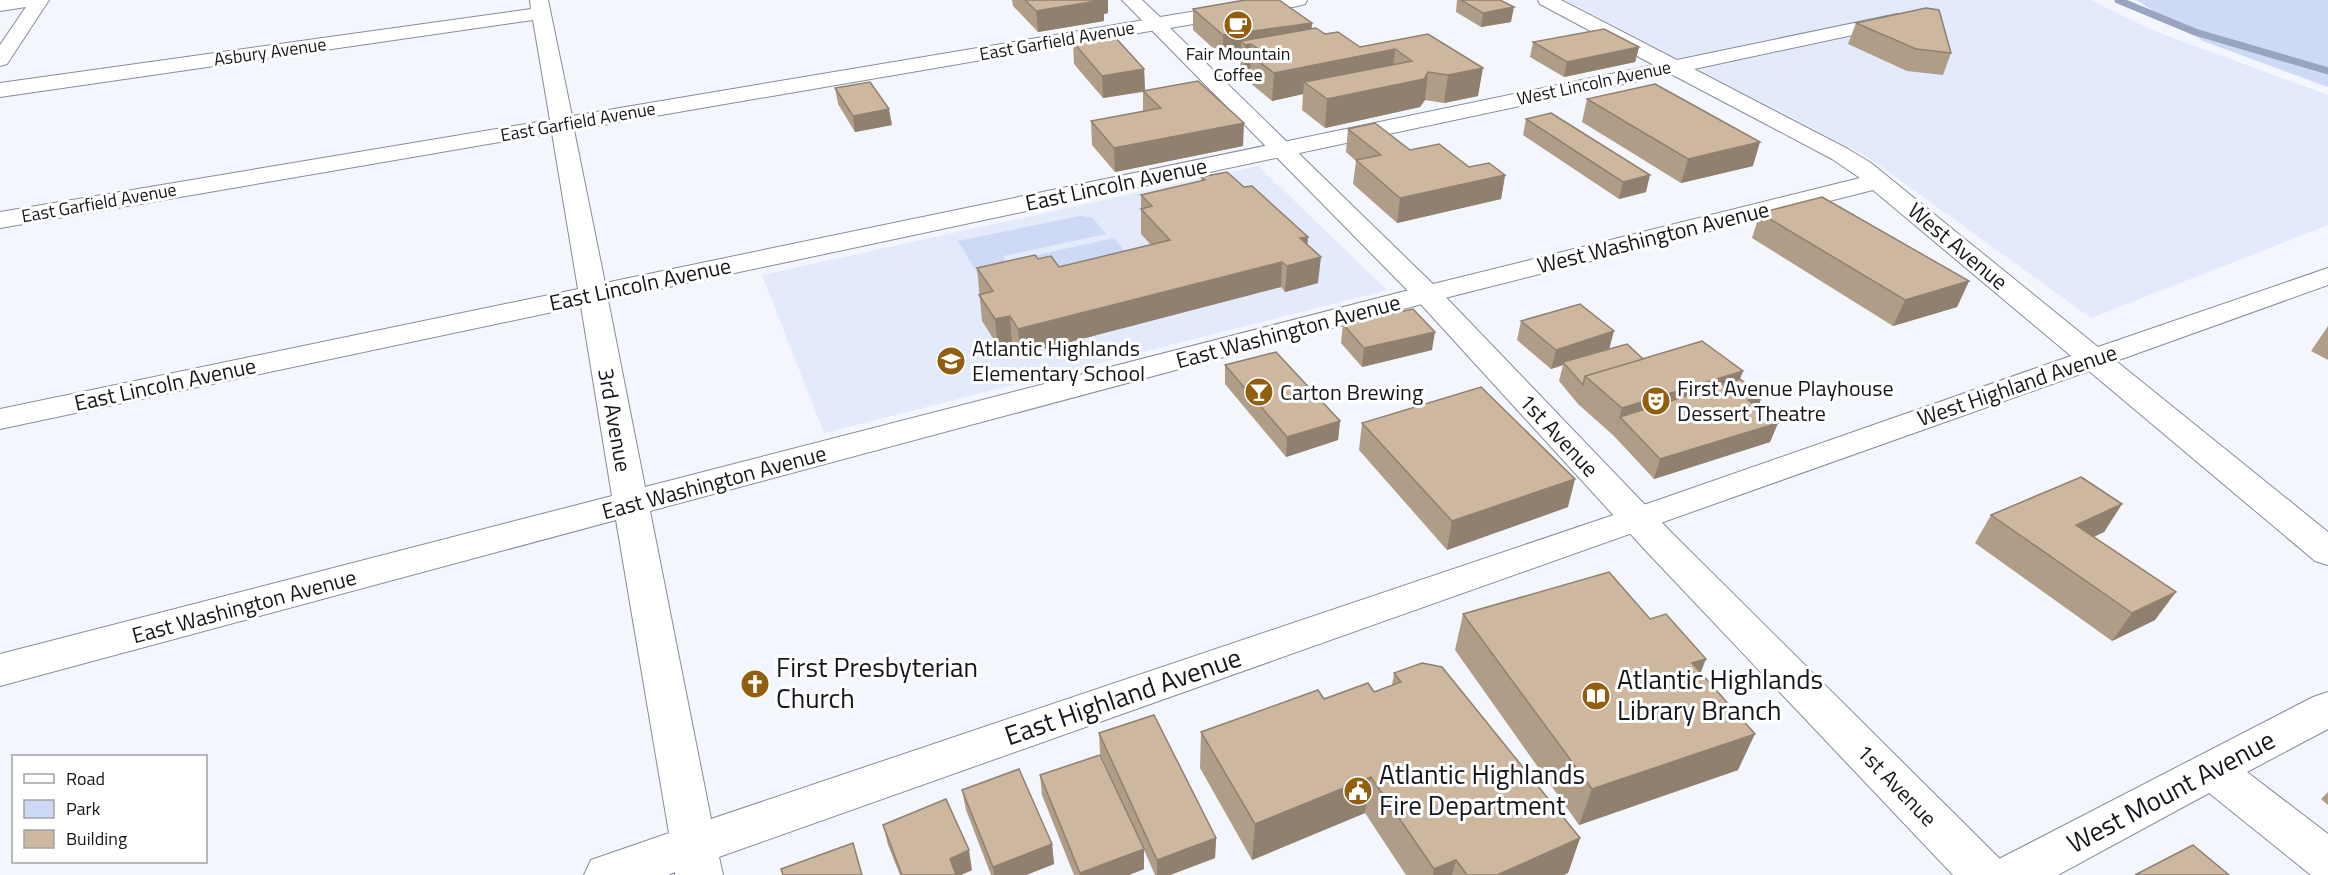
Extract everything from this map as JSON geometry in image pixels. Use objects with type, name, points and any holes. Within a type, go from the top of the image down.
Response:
[{"type":"street","points":[[0,5],[39,0]]},
{"type":"street","points":[[0,60],[39,0]]},
{"type":"street","name":"1st Avenue","points":[[1131,0],[1427,294],[1637,519],[1984,875]]},
{"type":"street","name":"East Garfield Avenue","points":[[0,220],[1298,0]]},
{"type":"street","name":"West Avenue","points":[[1547,0],[1840,154],[1879,181],[2328,552]]},
{"type":"street","name":"Asbury Avenue","points":[[0,90],[540,7]]},
{"type":"street","name":"3rd Avenue","points":[[540,7],[696,860]]},
{"type":"street","name":"West Lincoln Avenue","points":[[1281,150],[1908,18]]},
{"type":"street","name":"East Lincoln Avenue","points":[[0,419],[1281,150]]},
{"type":"street","name":"West Washington Avenue","points":[[1427,294],[1879,181]]},
{"type":"street","name":"West Highland Avenue","points":[[1637,519],[2328,276]]},
{"type":"street","name":"East Washington Avenue","points":[[0,670],[1427,294]]},
{"type":"street","name":"East Highland Avenue","points":[[608,875],[696,860],[1637,519]]},
{"type":"street","name":"West Mount Avenue","points":[[2014,875],[2328,709]]},
{"type":"street","points":[[2213,771],[2328,861]]},
{"type":"shaded area","points":[[1565,0],[2091,0],[2154,31],[2328,95],[2328,225],[2091,318],[1868,157]]},
{"type":"shaded area","name":"Atlantic Highlands Elementary School","points":[[1258,166],[1387,290],[824,433],[762,275]]},
{"type":"green space","points":[[2136,0],[2328,0],[2328,87],[2203,41]]},
{"type":"green space","points":[[1080,216],[1093,218],[1106,234],[1003,256],[1010,269],[979,276],[958,241]]},
{"type":"green space","points":[[1114,238],[1134,262],[1041,283],[1024,258]]},
{"type":"building","points":[[1025,0],[1103,0],[1036,11]]},
{"type":"building","points":[[1245,0],[1279,0],[1312,23],[1223,35],[1193,9]]},
{"type":"building","points":[[1461,0],[1500,0],[1514,7],[1483,13]]},
{"type":"building","points":[[1926,8],[1939,10],[1951,53],[1916,49],[1856,23]]},
{"type":"building","points":[[1316,28],[1325,34],[1338,32],[1360,47],[1428,34],[1483,68],[1448,75],[1428,72],[1424,79],[1327,99],[1304,82],[1412,61],[1395,49],[1274,73],[1250,55],[1263,52],[1241,41]]},
{"type":"building","points":[[1604,29],[1639,47],[1567,62],[1533,42]]},
{"type":"building","points":[[1114,36],[1144,69],[1102,76],[1073,42]]},
{"type":"building","points":[[1198,81],[1244,123],[1114,148],[1091,121],[1161,108],[1143,91]]},
{"type":"building","points":[[870,82],[889,109],[853,116],[835,88]]},
{"type":"building","points":[[1655,84],[1760,142],[1688,159],[1587,99]]},
{"type":"building","points":[[1551,113],[1650,175],[1623,182],[1526,119]]},
{"type":"building","points":[[1375,123],[1410,150],[1439,144],[1469,167],[1489,163],[1505,175],[1400,198],[1356,160],[1381,155],[1348,129]]},
{"type":"building","points":[[1227,172],[1244,187],[1252,186],[1308,237],[1300,238],[1321,257],[1287,266],[1282,262],[1018,329],[1010,316],[995,319],[979,295],[993,291],[977,268],[1035,255],[1038,259],[1051,256],[1059,267],[1170,240],[1141,209],[1152,206],[1141,195],[1205,180],[1201,177]]},
{"type":"building","points":[[1822,197],[1969,281],[1905,300],[1760,213]]},
{"type":"building","points":[[1580,304],[1614,331],[1556,350],[1521,321]]},
{"type":"building","points":[[1413,309],[1435,332],[1364,348],[1343,324]]},
{"type":"building","points":[[1702,341],[1743,371],[1622,408],[1585,376]]},
{"type":"building","points":[[1627,344],[1643,359],[1585,376],[1583,385],[1563,362]]},
{"type":"building","points":[[1276,352],[1340,421],[1287,437],[1225,365]]},
{"type":"building","points":[[1740,379],[1762,396],[1748,400],[1778,423],[1660,459],[1620,417]]},
{"type":"building","points":[[1481,387],[1575,479],[1452,521],[1362,423]]},
{"type":"building","points":[[2081,477],[2122,504],[2076,525],[2176,592],[2132,613],[1991,515]]},
{"type":"building","points":[[1609,572],[1650,619],[1666,614],[1706,659],[1692,663],[1755,734],[1592,789],[1463,614]]},
{"type":"building","name":"Atlantic Highlands Fire Department","points":[[1422,663],[1442,667],[1580,838],[1497,875],[1467,875],[1456,860],[1434,869],[1371,777],[1255,824],[1201,732],[1318,690],[1324,699],[1368,683],[1374,692],[1401,682],[1394,673]]},
{"type":"building","points":[[1154,715],[1216,838],[1157,860],[1099,733]]},
{"type":"building","points":[[1100,755],[1144,849],[1080,873],[1040,775]]},
{"type":"building","points":[[1019,769],[1052,844],[993,867],[962,790]]},
{"type":"building","points":[[946,799],[969,850],[950,859],[956,875],[902,875],[883,825]]},
{"type":"building","points":[[853,843],[862,875],[783,875],[781,869]]},
{"type":"building","points":[[2193,845],[2229,875],[2135,875]]},
{"type":"waterway","points":[[2118,0],[2195,32],[2328,71]]},
{"type":"place","name":"Fair Mountain Coffee","points":[[1238,25]]},
{"type":"place","name":"Atlantic Highlands Elementary School","points":[[951,361]]},
{"type":"place","name":"Carton Brewing","points":[[1259,392]]},
{"type":"place","name":"First Avenue Playhouse Dessert Theatre","points":[[1656,401]]},
{"type":"place","name":"First Presbyterian Church","points":[[755,684]]},
{"type":"place","name":"Atlantic Highlands Library Branch","points":[[1596,696]]},
{"type":"place","name":"Atlantic Highlands Fire Department","points":[[1358,791]]}]
